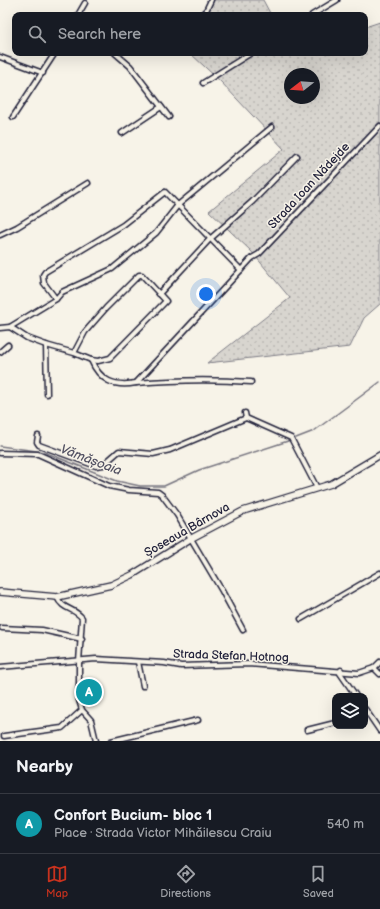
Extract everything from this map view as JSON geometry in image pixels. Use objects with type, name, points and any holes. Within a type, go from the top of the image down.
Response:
[{"type":"main road","name":"Șoseaua Bârnova","points":[[0,592],[57,597],[111,585],[132,575],[190,539],[251,508],[331,484],[380,455]]},
{"type":"street","points":[[205,12],[210,0]]},
{"type":"street","points":[[317,12],[337,0]]},
{"type":"street","points":[[80,12],[84,3]]},
{"type":"street","points":[[13,117],[53,56]]},
{"type":"street","points":[[118,56],[130,66],[169,117]]},
{"type":"street","points":[[203,83],[246,56]]},
{"type":"street","points":[[0,57],[43,72]]},
{"type":"street","points":[[122,133],[161,107]]},
{"type":"street","name":"Strada Ioan Nădejde","points":[[136,383],[252,258],[259,254],[380,126]]},
{"type":"street","points":[[0,328],[10,327],[56,299],[62,292],[112,269],[156,233],[178,205],[272,127]]},
{"type":"street","points":[[159,294],[210,239],[252,202],[296,156]]},
{"type":"street","points":[[0,235],[17,227],[88,183]]},
{"type":"street","points":[[56,299],[44,283],[43,275],[45,272],[123,225],[165,192],[241,270]]},
{"type":"street","points":[[10,327],[27,338],[46,346],[98,361],[110,358],[166,301],[142,275],[136,277],[85,332],[74,353]]},
{"type":"street","points":[[0,352],[8,345]]},
{"type":"street","points":[[46,346],[47,394]]},
{"type":"street","points":[[91,360],[99,375],[111,383],[127,385],[136,383],[206,380],[251,382]]},
{"type":"street","points":[[38,436],[36,442],[39,445],[96,466],[103,465],[119,451],[153,454],[170,450],[246,415],[291,438],[317,488]]},
{"type":"street","points":[[0,452],[38,454],[110,486],[129,490],[158,492],[169,502],[222,591],[243,630]]},
{"type":"street","points":[[301,619],[380,573]]},
{"type":"street","points":[[57,597],[62,606],[82,618],[82,639],[79,662],[79,700],[82,710],[92,720],[96,741]]},
{"type":"street","points":[[2,628],[42,630],[82,639]]},
{"type":"street","name":"Strada Stefan Hotnog","points":[[0,667],[79,662],[96,659],[164,663],[181,666],[248,664],[341,670],[359,673],[374,668]]},
{"type":"street","points":[[138,662],[143,686]]},
{"type":"street","points":[[380,662],[374,668],[380,674]]},
{"type":"street","points":[[341,670],[340,673],[354,693]]},
{"type":"street","points":[[4,736],[62,728],[82,710]]},
{"type":"street","points":[[368,715],[380,731]]},
{"type":"street","points":[[111,741],[198,720]]},
{"type":"street","points":[[307,730],[332,724]]},
{"type":"shaded area","points":[[214,0],[263,0],[269,12],[199,12]]},
{"type":"shaded area","points":[[380,22],[380,304],[364,318],[350,347],[207,363],[290,298],[251,251],[209,211],[284,149],[221,82],[193,56],[368,56],[368,26]]},
{"type":"waterway","name":"Vămășoaia","points":[[296,438],[314,431],[380,382]]},
{"type":"waterway","name":"Vămășoaia","points":[[0,446],[44,452],[117,481],[140,486],[164,486],[199,470],[288,441]]},
{"type":"place","name":"Confort Bucium- bloc 1","points":[[89,692]]}]
